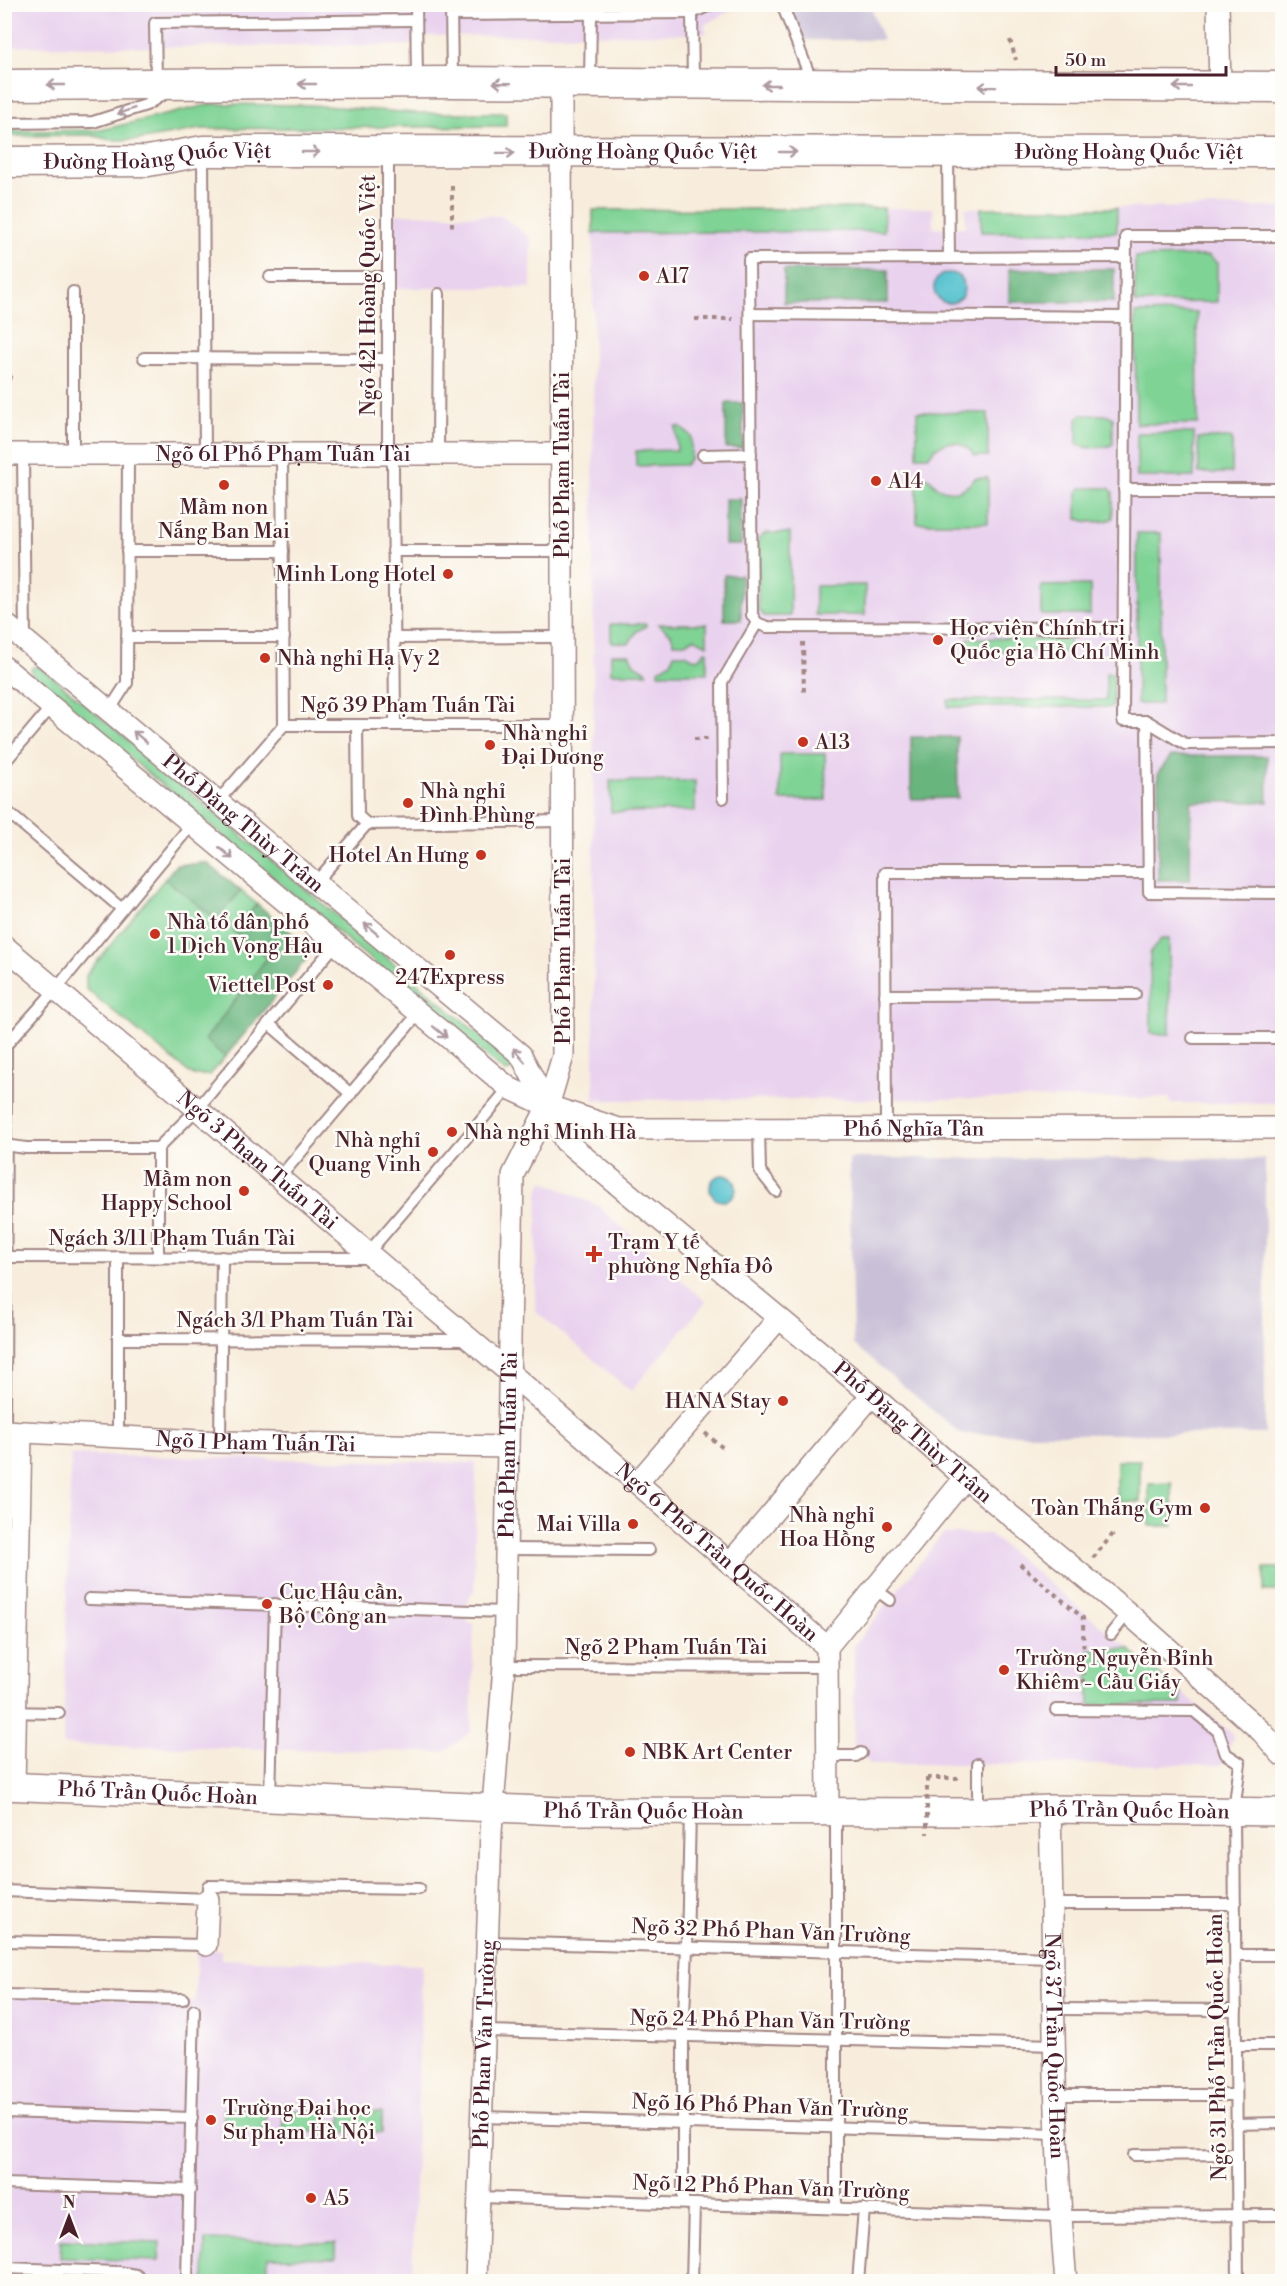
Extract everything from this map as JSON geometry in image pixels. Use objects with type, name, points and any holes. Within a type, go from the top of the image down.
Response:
[{"type":"main road","points":[[4,85],[452,82],[1282,87]]},
{"type":"main road","name":"Đường Hoàng Quốc Việt","points":[[4,162],[148,161],[203,151],[1282,152]]},
{"type":"street","points":[[1218,4],[1220,87]]},
{"type":"street","name":"Phố Phạm Tuấn Tài","points":[[494,1807],[506,1611],[513,1175],[548,1106],[563,1056],[561,84]]},
{"type":"street","name":"Ngõ 61 Phố Phạm Tuấn Tài","points":[[14,454],[562,454]]},
{"type":"street","name":"Phố Đặng Thùy Trâm","points":[[4,623],[521,1055],[565,1141],[872,1395],[965,1478],[1128,1613],[1262,1732],[1282,1755]]},
{"type":"street","points":[[4,666],[25,641]]},
{"type":"street","name":"Phố Đặng Thùy Trâm","points":[[4,666],[335,945],[509,1088],[548,1106]]},
{"type":"street","name":"Ngõ 3 Phạm Tuấn Tài","points":[[4,946],[510,1373]]},
{"type":"street","name":"Phố Nghĩa Tân","points":[[548,1106],[619,1129],[1282,1128]]},
{"type":"street","points":[[637,1483],[779,1318]]},
{"type":"street","name":"Ngõ 6 Phố Trần Quốc Hoàn","points":[[510,1373],[730,1563],[827,1657],[828,1756],[832,1811]]},
{"type":"street","points":[[730,1563],[872,1395]]},
{"type":"street","points":[[9,1787],[12,1504],[10,1431]]},
{"type":"street","name":"Ngõ 1 Phạm Tuấn Tài","points":[[10,1431],[220,1443],[508,1447]]},
{"type":"street","points":[[827,1657],[883,1594],[965,1478]]},
{"type":"street","name":"Phố Trần Quốc Hoàn","points":[[9,1787],[562,1811],[978,1812],[1050,1809],[1282,1812]]},
{"type":"street","name":"Phố Phan Văn Trường","points":[[479,2281],[484,2031],[491,1832],[494,1807]]},
{"type":"street","name":"Ngõ 37 Trần Quốc Hoàn","points":[[1050,1809],[1057,2134],[1060,2216],[1066,2282]]},
{"type":"street","points":[[206,1945],[208,1899]]},
{"type":"lane","points":[[416,4],[417,83]]},
{"type":"lane","points":[[452,82],[451,10],[591,15],[692,12],[712,4]]},
{"type":"lane","points":[[782,4],[813,85]]},
{"type":"lane","points":[[692,12],[693,85]]},
{"type":"lane","points":[[590,84],[591,15]]},
{"type":"lane","points":[[4,123],[93,122],[146,105],[167,84],[155,23],[416,20]]},
{"type":"lane","points":[[203,151],[205,454]]},
{"type":"lane","name":"Ngõ 421 Hoàng Quốc Việt","points":[[388,152],[388,444],[391,454],[395,724]]},
{"type":"lane","points":[[948,152],[949,258]]},
{"type":"lane","points":[[1282,236],[1126,236],[1123,721],[1147,721],[1185,744],[1282,743]]},
{"type":"lane","points":[[1124,628],[767,627],[757,623],[752,615],[749,259],[1125,257]]},
{"type":"lane","points":[[270,277],[388,277]]},
{"type":"lane","points":[[73,292],[73,454]]},
{"type":"lane","points":[[438,294],[438,454]]},
{"type":"lane","points":[[750,314],[1125,316]]},
{"type":"lane","points":[[144,358],[388,359]]},
{"type":"lane","points":[[14,454],[25,641]]},
{"type":"lane","points":[[109,711],[127,683],[128,454]]},
{"type":"lane","points":[[282,454],[284,724]]},
{"type":"lane","points":[[703,455],[751,454]]},
{"type":"lane","points":[[1124,489],[1282,489]]},
{"type":"lane","points":[[128,551],[283,551]]},
{"type":"lane","points":[[393,551],[562,551]]},
{"type":"lane","points":[[723,798],[722,681],[757,623]]},
{"type":"lane","points":[[128,637],[284,637]]},
{"type":"lane","points":[[394,638],[562,637]]},
{"type":"lane","points":[[4,763],[52,706]]},
{"type":"lane","points":[[1147,721],[1149,892],[1282,893]]},
{"type":"lane","name":"Ngõ 39 Phạm Tuấn Tài","points":[[216,800],[225,793],[284,724],[562,725]]},
{"type":"lane","points":[[357,724],[358,816],[367,824],[562,821]]},
{"type":"lane","points":[[4,809],[122,909]]},
{"type":"lane","points":[[10,1431],[5,1257],[5,1045],[56,989],[192,824]]},
{"type":"lane","points":[[315,883],[367,824]]},
{"type":"lane","points":[[886,1129],[885,873],[1148,873]]},
{"type":"lane","points":[[158,1257],[158,1148],[197,1109],[335,945]]},
{"type":"lane","points":[[885,995],[1135,994]]},
{"type":"lane","points":[[279,1179],[418,1014]]},
{"type":"lane","points":[[269,1024],[351,1094]]},
{"type":"lane","points":[[1193,1038],[1282,1038]]},
{"type":"lane","points":[[371,1256],[509,1088]]},
{"type":"lane","points":[[759,1129],[760,1171],[776,1191]]},
{"type":"lane","points":[[5,1145],[26,1148],[158,1148]]},
{"type":"lane","name":"Ngách 3/11 Phạm Tuấn Tài","points":[[5,1257],[371,1256]]},
{"type":"lane","points":[[118,1257],[118,1438]]},
{"type":"lane","points":[[220,1443],[222,1257]]},
{"type":"lane","name":"Ngách 3/1 Phạm Tuấn Tài","points":[[118,1339],[471,1340]]},
{"type":"lane","points":[[507,1550],[649,1550]]},
{"type":"lane","points":[[89,1599],[506,1611]]},
{"type":"lane","points":[[270,1798],[275,1604]]},
{"type":"lane","points":[[1111,1634],[1128,1613]]},
{"type":"lane","name":"Ngõ 2 Phạm Tuấn Tài","points":[[504,1666],[827,1657]]},
{"type":"lane","name":"Ngõ 31 Phố Trần Quốc Hoàn","points":[[1056,1710],[1194,1711],[1218,1731],[1226,1754],[1240,1763],[1234,1812],[1238,2282]]},
{"type":"lane","points":[[10,1712],[59,1713]]},
{"type":"lane","points":[[828,1756],[856,1756],[861,1753]]},
{"type":"lane","points":[[978,1764],[978,1812]]},
{"type":"lane","points":[[690,1811],[683,2037],[693,2282]]},
{"type":"lane","points":[[832,1811],[836,1953],[836,2208]]},
{"type":"lane","points":[[4,1891],[208,1899],[208,1886],[418,1889]]},
{"type":"lane","points":[[1052,1904],[1235,1904]]},
{"type":"lane","points":[[4,1941],[206,1945]]},
{"type":"lane","name":"Ngõ 32 Phố Phan Văn Trường","points":[[488,1942],[1054,1958]]},
{"type":"lane","points":[[1237,1955],[1282,1955]]},
{"type":"lane","points":[[4,1995],[183,1999]]},
{"type":"lane","points":[[1054,2009],[1236,2010]]},
{"type":"lane","points":[[185,2282],[187,2279],[190,2190],[194,2010]]},
{"type":"lane","name":"Ngõ 24 Phố Phan Văn Trường","points":[[484,2031],[1055,2045]]},
{"type":"lane","points":[[1236,2044],[1282,2045]]},
{"type":"lane","points":[[1056,2095],[1236,2095]]},
{"type":"lane","points":[[4,2112],[192,2118]]},
{"type":"lane","name":"Ngõ 16 Phố Phan Văn Trường","points":[[483,2117],[1057,2134]]},
{"type":"lane","points":[[1236,2124],[1282,2123]]},
{"type":"lane","points":[[1134,2155],[1237,2154]]},
{"type":"lane","points":[[4,2184],[190,2190]]},
{"type":"lane","name":"Ngõ 12 Phố Phan Văn Trường","points":[[480,2197],[1060,2216],[1282,2215]]},
{"type":"lane","points":[[858,2282],[864,2209]]},
{"type":"lane","points":[[4,2268],[118,2272],[136,2275],[145,2282]]},
{"type":"path","points":[[452,186],[452,229]]},
{"type":"path","points":[[695,319],[728,319]]},
{"type":"path","points":[[803,627],[804,695]]},
{"type":"path","points":[[1081,1573],[1113,1534]]},
{"type":"path","points":[[1020,1564],[1083,1618],[1084,1681],[1079,1681]]},
{"type":"path","points":[[927,1834],[927,1778],[957,1778]]},
{"type":"shaded area","points":[[5,5],[742,5],[704,25],[707,33],[424,36],[423,45],[139,47],[5,46]]},
{"type":"shaded area","points":[[788,5],[870,5],[883,40],[801,40]]},
{"type":"shaded area","name":"Học viện Chính trị Quốc gia Hồ Chí Minh","points":[[1282,207],[1282,1103],[1170,1103],[1170,1098],[594,1100],[593,210],[933,208],[933,228],[949,228],[966,227],[965,208]]},
{"type":"shaded area","points":[[394,214],[501,216],[531,238],[531,288],[394,288]]},
{"type":"shaded area","points":[[849,1158],[1265,1159],[1265,1434],[961,1434],[853,1344]]},
{"type":"shaded area","name":"Trạm Y tế phường Nghĩa Đô","points":[[543,1181],[598,1206],[706,1302],[631,1391],[535,1311],[538,1193]]},
{"type":"shaded area","name":"Cục Hậu cần, Bộ Công an","points":[[71,1455],[476,1463],[474,1591],[468,1598],[467,1610],[467,1623],[474,1623],[471,1732],[444,1752],[63,1745]]},
{"type":"shaded area","name":"Trường Nguyễn Bỉnh Khiêm - Cầu Giấy","points":[[943,1534],[989,1534],[1234,1735],[1221,1765],[870,1764],[854,1745],[854,1645]]},
{"type":"shaded area","name":"Trường Đại học Sư phạm Hà Nội","points":[[197,1950],[221,1950],[221,1959],[422,1965],[412,2281],[5,2282],[5,1996],[195,2002]]},
{"type":"green space","points":[[211,104],[311,105],[415,113],[506,113],[506,126],[201,129],[137,140],[110,140],[91,135],[5,136],[5,131],[101,130]]},
{"type":"green space","points":[[884,208],[884,231],[593,233],[593,210]]},
{"type":"green space","points":[[981,208],[1117,208],[1117,232],[981,232]]},
{"type":"green space","points":[[1209,256],[1217,263],[1217,302],[1135,303],[1135,257]]},
{"type":"green space","points":[[1009,269],[1114,269],[1114,302],[1009,302]]},
{"type":"green space","points":[[784,270],[888,270],[888,303],[784,303]]},
{"type":"green space","points":[[1197,312],[1198,424],[1136,424],[1135,313]]},
{"type":"green space","points":[[726,403],[743,403],[743,448],[726,448]]},
{"type":"green space","points":[[917,412],[988,413],[988,456],[975,456],[964,446],[952,442],[939,446],[929,456],[917,456]]},
{"type":"green space","points":[[1081,415],[1108,415],[1113,418],[1113,444],[1095,448],[1077,444],[1077,418]]},
{"type":"green space","points":[[676,427],[680,427],[691,436],[691,458],[685,465],[636,466],[636,451],[677,450]]},
{"type":"green space","points":[[1137,433],[1194,433],[1194,477],[1137,477]]},
{"type":"green space","points":[[1198,438],[1232,438],[1232,473],[1199,473]]},
{"type":"green space","points":[[917,478],[929,478],[939,488],[952,492],[964,488],[975,478],[988,478],[988,523],[917,523]]},
{"type":"green space","points":[[1081,488],[1109,488],[1113,492],[1113,518],[1095,522],[1077,518],[1077,492]]},
{"type":"green space","points":[[725,499],[741,499],[741,545],[725,545]]},
{"type":"green space","points":[[766,533],[790,533],[790,616],[764,616],[758,609],[758,539]]},
{"type":"green space","points":[[1137,533],[1161,533],[1161,704],[1137,704]]},
{"type":"green space","points":[[724,575],[741,575],[741,620],[724,620]]},
{"type":"green space","points":[[865,585],[865,615],[815,615],[815,586]]},
{"type":"green space","points":[[1090,585],[1090,615],[1041,615],[1041,586]]},
{"type":"green space","points":[[611,624],[646,624],[646,626],[637,631],[629,643],[611,642]]},
{"type":"green space","points":[[658,624],[707,624],[707,645],[694,638],[685,643],[674,643],[671,634]]},
{"type":"green space","points":[[968,638],[1069,639],[1069,652],[968,650]]},
{"type":"green space","points":[[707,651],[707,673],[659,673],[659,670],[671,662],[674,654],[685,654],[695,659],[701,657]]},
{"type":"green space","points":[[611,654],[629,654],[634,664],[647,673],[611,673]]},
{"type":"green space","points":[[35,666],[43,669],[509,1060],[512,1068],[510,1071],[505,1072],[33,677],[31,669]]},
{"type":"green space","points":[[1106,673],[1113,673],[1113,707],[948,707],[948,700],[1106,700]]},
{"type":"green space","points":[[911,737],[957,737],[958,798],[911,799]]},
{"type":"green space","points":[[780,754],[825,754],[826,800],[780,800]]},
{"type":"green space","points":[[1171,756],[1267,756],[1268,802],[1191,802],[1190,880],[1158,880],[1158,773]]},
{"type":"green space","points":[[610,781],[695,781],[695,811],[611,812]]},
{"type":"green space","points":[[207,863],[305,944],[308,957],[210,1075],[192,1075],[86,989],[86,975],[176,865]]},
{"type":"green space","points":[[207,863],[241,891],[216,919],[165,879],[176,865]]},
{"type":"green space","points":[[257,904],[305,944],[308,957],[225,1057],[205,1040],[267,958],[233,931]]},
{"type":"green space","points":[[1161,939],[1169,939],[1170,1034],[1151,1034],[1150,953]]},
{"type":"green space","points":[[1117,1460],[1140,1460],[1140,1502],[1117,1502]]},
{"type":"green space","points":[[1172,1483],[1173,1526],[1149,1526],[1149,1484]]},
{"type":"green space","points":[[1264,1568],[1282,1568],[1282,1591],[1264,1591]]},
{"type":"green space","points":[[1088,1649],[1128,1649],[1181,1692],[1181,1704],[1089,1705]]},
{"type":"green space","points":[[224,2108],[265,2109],[265,2130],[224,2129]]},
{"type":"green space","points":[[283,2110],[324,2111],[324,2132],[283,2131]]},
{"type":"green space","points":[[342,2111],[382,2112],[382,2133],[341,2132]]},
{"type":"green space","points":[[61,2240],[160,2243],[159,2261],[60,2258]]},
{"type":"green space","points":[[205,2240],[336,2243],[336,2258],[268,2257],[267,2281],[204,2281]]},
{"type":"water","points":[[949,273],[959,278],[964,288],[959,298],[949,303],[939,298],[934,288],[939,278]]},
{"type":"water","points":[[723,1175],[732,1179],[736,1188],[732,1197],[723,1201],[714,1197],[710,1188],[714,1179]]},
{"type":"place","name":"A17","points":[[644,276]]},
{"type":"place","name":"A14","points":[[876,481]]},
{"type":"place","name":"Mầm non Nắng Ban Mai","points":[[224,485]]},
{"type":"place","name":"Minh Long Hotel","points":[[448,574]]},
{"type":"place","name":"Học viện Chính trị Quốc gia Hồ Chí Minh","points":[[938,640]]},
{"type":"place","name":"Nhà nghỉ Hạ Vy 2","points":[[265,658]]},
{"type":"place","name":"A13","points":[[803,742]]},
{"type":"place","name":"Nhà nghỉ Đại Dương","points":[[490,745]]},
{"type":"place","name":"Nhà nghỉ Đình Phùng","points":[[408,803]]},
{"type":"place","name":"Hotel An Hưng","points":[[481,855]]},
{"type":"place","name":"Nhà tổ dân phố 1 Dịch Vọng Hậu","points":[[155,934]]},
{"type":"place","name":"247Express","points":[[450,955]]},
{"type":"place","name":"Viettel Post","points":[[328,985]]},
{"type":"place","name":"Nhà nghỉ Minh Hà","points":[[452,1132]]},
{"type":"place","name":"Nhà nghỉ Quang Vinh","points":[[433,1152]]},
{"type":"place","name":"Mầm non Happy School","points":[[244,1191]]},
{"type":"place","name":"Trạm Y tế phường Nghĩa Đô","points":[[594,1254]]},
{"type":"place","name":"HANA Stay","points":[[783,1401]]},
{"type":"place","name":"Toàn Thắng Gym","points":[[1205,1508]]},
{"type":"place","name":"Mai Villa","points":[[633,1524]]},
{"type":"place","name":"Nhà nghỉ Hoa Hồng","points":[[887,1527]]},
{"type":"place","name":"Cục Hậu cần, Bộ Công an","points":[[267,1604]]},
{"type":"place","name":"Trường Nguyễn Bỉnh Khiêm - Cầu Giấy","points":[[1004,1670]]},
{"type":"place","name":"NBK Art Center","points":[[630,1752]]},
{"type":"place","name":"Trường Đại học Sư phạm Hà Nội","points":[[211,2120]]},
{"type":"place","name":"A5","points":[[311,2198]]}]
